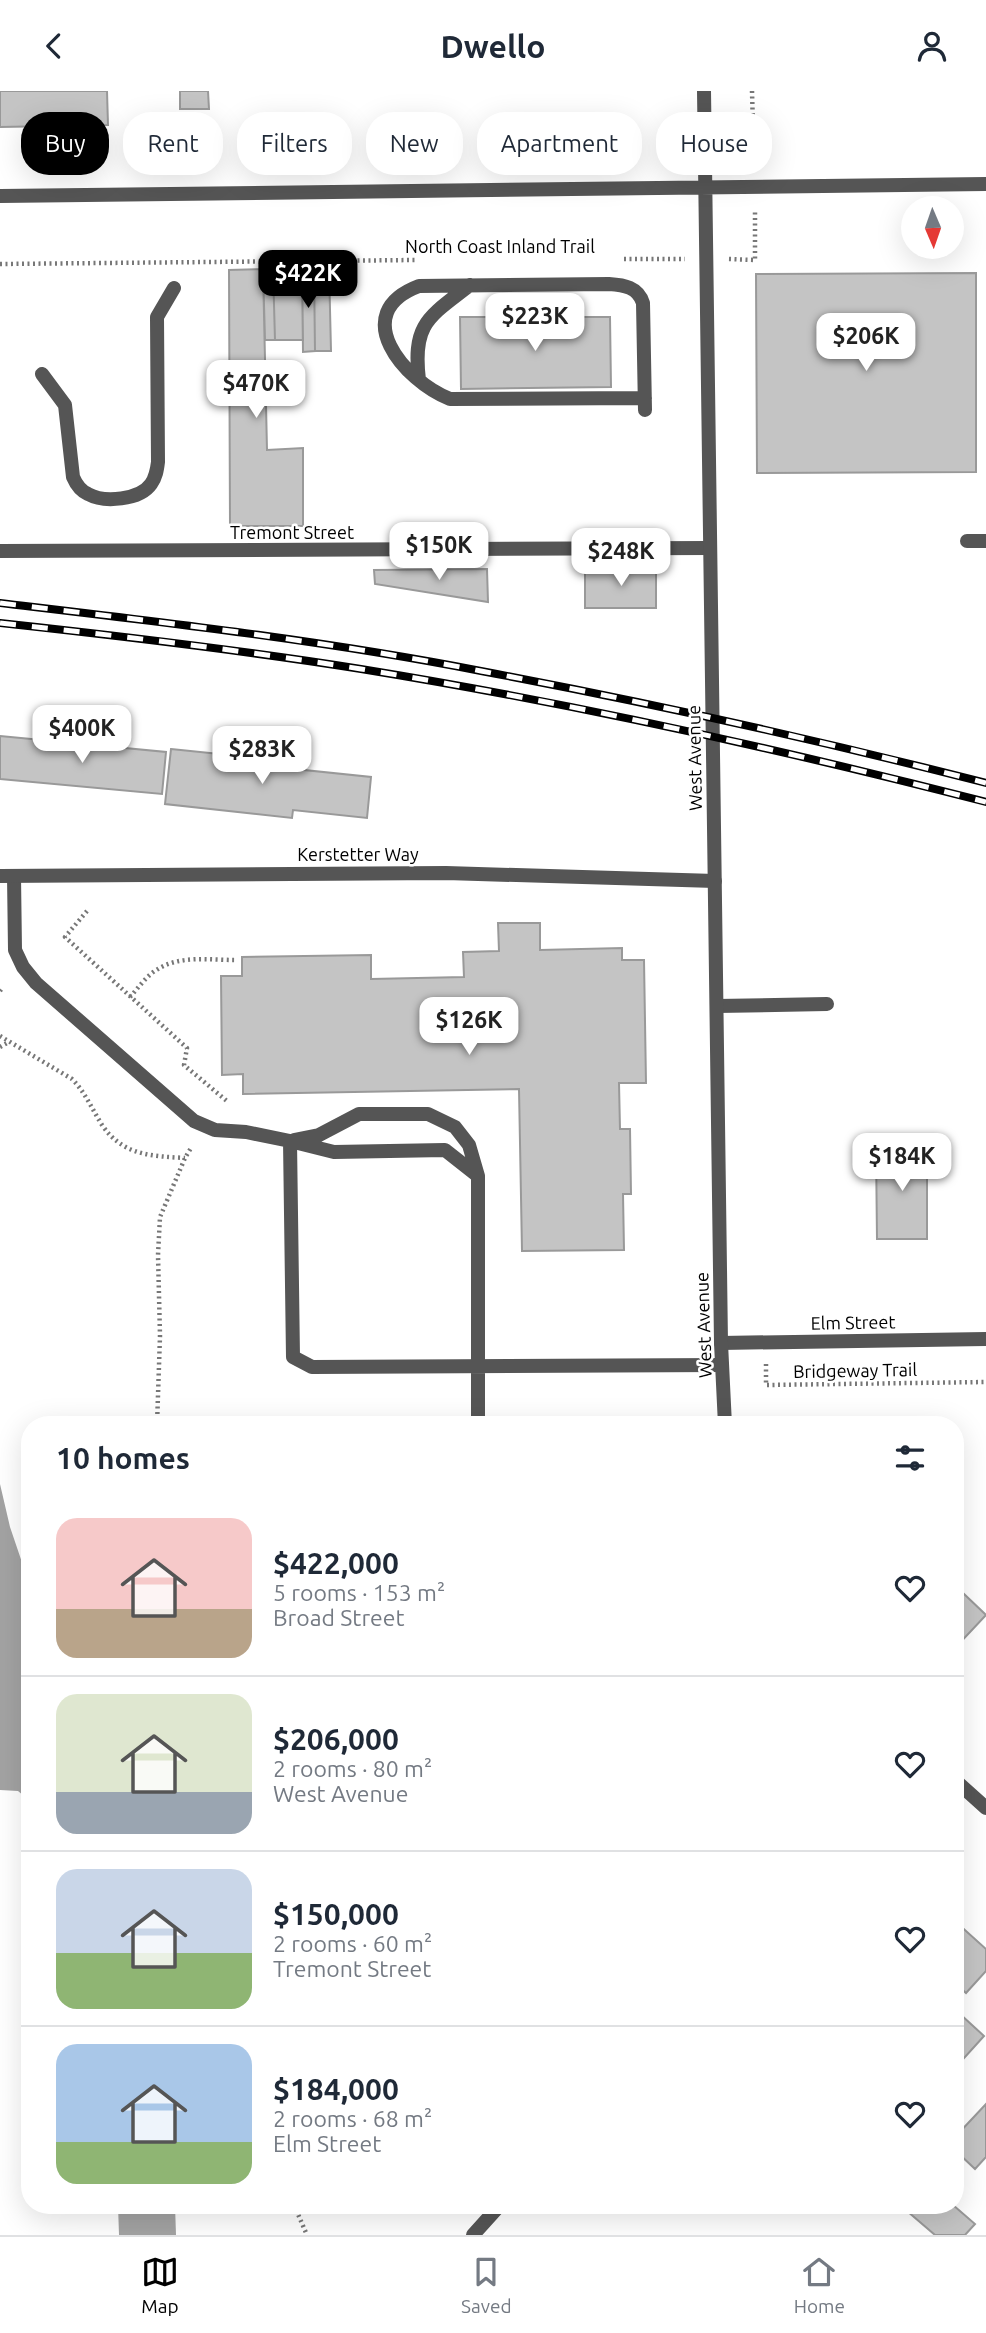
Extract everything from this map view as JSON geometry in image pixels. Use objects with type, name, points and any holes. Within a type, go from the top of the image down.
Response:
[{"type":"street","name":"West Avenue","points":[[704,91],[721,1342],[725,1416]]},
{"type":"street","points":[[0,196],[986,184]]},
{"type":"street","points":[[610,283],[637,291],[643,303],[645,404],[462,400],[441,395],[419,380],[398,360],[387,342],[385,322],[392,303],[410,289],[419,286],[470,285],[610,283]]},
{"type":"street","points":[[419,380],[416,355],[420,333],[436,312],[470,285]]},
{"type":"street","points":[[41,374],[65,405],[71,466],[77,485],[87,494],[100,498],[131,496],[144,491],[156,474],[158,462],[157,317],[174,288]]},
{"type":"street","points":[[967,541],[986,541]]},
{"type":"street","name":"Tremont Street","points":[[0,551],[710,548]]},
{"type":"street","name":"Kerstetter Way","points":[[7,876],[446,873],[715,881]]},
{"type":"street","points":[[7,876],[15,950],[23,967],[36,983],[194,1121],[215,1131],[246,1132],[334,1152],[445,1150],[478,1176]]},
{"type":"street","points":[[717,1006],[827,1004]]},
{"type":"street","points":[[290,1141],[319,1135],[359,1114],[428,1114],[455,1126],[469,1145],[478,1176],[478,1416]]},
{"type":"street","points":[[290,1141],[293,1357],[312,1367],[722,1364]]},
{"type":"street","name":"Elm Street","points":[[721,1342],[986,1339]]},
{"type":"street","points":[[964,1788],[986,1808]]},
{"type":"street","points":[[473,2235],[492,2214]]},
{"type":"path","points":[[752,91],[753,112]]},
{"type":"path","name":"North Coast Inland Trail","points":[[612,260],[707,259]]},
{"type":"path","name":"North Coast Inland Trail","points":[[0,264],[421,260]]},
{"type":"path","points":[[87,911],[65,937],[187,1048],[184,1065],[228,1103]]},
{"type":"path","points":[[130,996],[167,964],[179,961],[235,960]]},
{"type":"path","points":[[0,1036],[72,1079],[81,1088],[104,1128],[133,1151],[145,1156],[185,1158]]},
{"type":"path","points":[[0,1047],[9,1042]]},
{"type":"path","points":[[157,1416],[160,1217],[191,1148]]},
{"type":"path","name":"Bridgeway Trail","points":[[766,1342],[766,1385],[986,1382]]},
{"type":"path","points":[[298,2214],[307,2235]]},
{"type":"shaded area","points":[[0,1484],[21,1559],[21,1794],[0,1790]]},
{"type":"shaded area","points":[[118,2214],[175,2214],[176,2235],[119,2235]]},
{"type":"building","points":[[0,91],[107,91],[108,112],[21,112],[21,127],[0,127]]},
{"type":"building","points":[[180,91],[208,91],[209,109],[180,109]]},
{"type":"building","points":[[314,268],[329,268],[331,351],[315,351]]},
{"type":"building","points":[[314,268],[315,351],[303,352],[302,269]]},
{"type":"building","points":[[263,269],[273,269],[275,340],[265,340]]},
{"type":"building","points":[[263,269],[267,450],[303,448],[303,526],[230,526],[229,270]]},
{"type":"building","points":[[273,269],[302,269],[303,340],[275,340]]},
{"type":"building","points":[[976,273],[976,472],[757,473],[756,274]]},
{"type":"building","points":[[460,317],[610,317],[611,387],[461,389]]},
{"type":"building","points":[[656,567],[656,608],[585,608],[585,568]]},
{"type":"building","points":[[487,569],[488,602],[375,584],[374,570]]},
{"type":"building","points":[[0,736],[166,752],[162,794],[0,779]]},
{"type":"building","points":[[171,749],[296,762],[295,769],[371,777],[367,818],[293,810],[292,818],[165,804]]},
{"type":"building","points":[[498,923],[540,923],[540,950],[622,948],[622,960],[644,960],[646,1083],[619,1083],[620,1129],[630,1129],[631,1194],[623,1194],[624,1250],[522,1251],[519,1089],[243,1094],[243,1074],[222,1075],[221,976],[242,976],[242,957],[371,955],[371,979],[464,977],[463,952],[499,951]]},
{"type":"building","points":[[927,1147],[927,1239],[877,1239],[876,1148]]},
{"type":"building","points":[[964,1594],[986,1615],[964,1638]]},
{"type":"building","points":[[964,1929],[986,1949],[986,1971],[966,1993]]},
{"type":"building","points":[[964,2018],[984,2036],[964,2058]]},
{"type":"building","points":[[986,2104],[986,2157],[975,2169],[964,2159],[964,2127]]},
{"type":"building","points":[[910,2214],[963,2214],[975,2224],[965,2235],[935,2235]]},
{"type":"railway","points":[[0,603],[241,633],[421,660],[735,723],[986,783]]},
{"type":"railway","points":[[0,623],[226,650],[440,682],[675,728],[986,802]]}]
